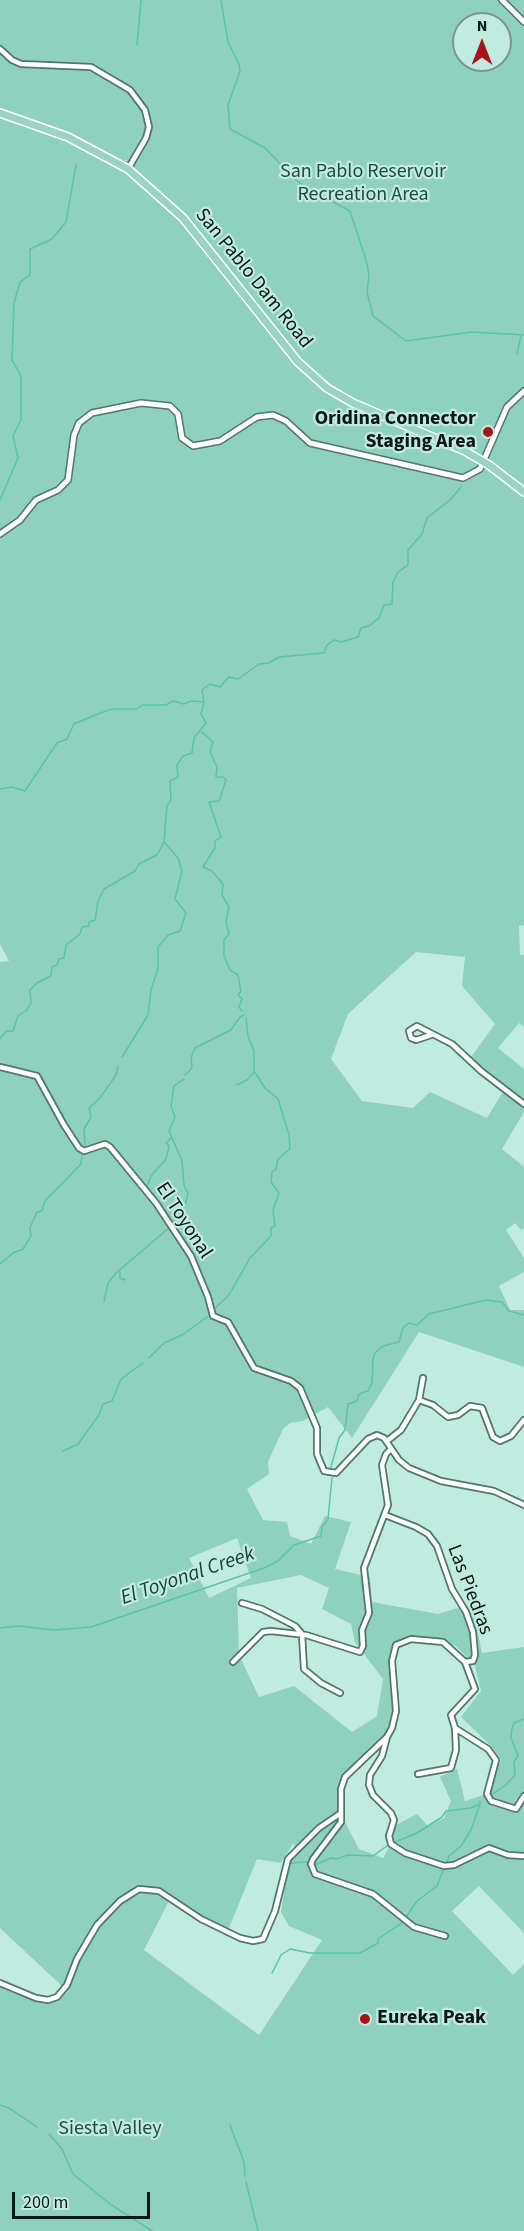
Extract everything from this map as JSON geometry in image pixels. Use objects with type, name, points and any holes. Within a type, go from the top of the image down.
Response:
[{"type":"main road","name":"San Pablo Dam Road","points":[[0,113],[68,137],[128,169],[183,218],[298,362],[327,388],[352,403],[484,461],[524,492]]},
{"type":"street","points":[[502,0],[524,22]]},
{"type":"street","points":[[0,49],[12,60],[21,64],[91,67],[130,90],[145,110],[149,127],[146,138],[128,169]]},
{"type":"street","points":[[0,534],[20,520],[36,500],[58,490],[68,480],[74,435],[86,416],[141,403],[164,404],[175,410],[182,438],[185,443],[193,446],[220,441],[250,421],[273,415],[286,421],[310,443],[444,476],[469,477],[479,470],[484,461],[507,407],[524,391]]},
{"type":"street","points":[[431,1035],[416,1040],[411,1038],[409,1031],[417,1026],[452,1044],[481,1071],[524,1104]]},
{"type":"street","name":"El Toyonal","points":[[0,1067],[37,1076],[79,1148],[84,1151],[105,1144],[110,1147],[156,1203],[191,1256],[208,1297],[213,1316],[228,1322],[254,1368],[291,1381],[300,1388],[307,1410],[317,1428],[317,1454],[324,1471],[336,1473],[372,1436],[381,1436],[387,1441]]},
{"type":"street","points":[[423,1378],[419,1401],[401,1430],[387,1441],[402,1463],[433,1478],[494,1491],[524,1505]]},
{"type":"street","points":[[419,1401],[433,1405],[448,1417],[458,1415],[470,1406],[482,1408],[493,1437],[500,1441],[511,1436],[524,1420]]},
{"type":"street","points":[[233,1662],[263,1632],[302,1634],[360,1652],[363,1647],[362,1630],[369,1613],[364,1568],[385,1515],[389,1496],[382,1465],[386,1454],[391,1449]]},
{"type":"street","name":"Las Piedras","points":[[385,1515],[428,1534],[437,1546],[452,1589],[466,1612],[473,1632],[476,1655],[473,1661],[465,1662]]},
{"type":"street","points":[[242,1603],[283,1619],[302,1634],[304,1669],[321,1683],[340,1693]]},
{"type":"street","points":[[418,1774],[451,1768],[456,1750],[455,1728],[451,1715],[475,1689],[465,1662],[443,1642],[411,1639],[396,1645],[392,1661],[396,1711],[382,1756],[370,1775],[369,1785],[372,1792],[392,1813],[394,1820],[389,1836],[391,1844],[405,1853],[444,1866],[454,1865],[489,1848],[508,1855],[524,1856]]},
{"type":"street","points":[[455,1728],[488,1749],[496,1760],[487,1794],[491,1801],[516,1809],[524,1796]]},
{"type":"street","points":[[387,1737],[345,1777],[340,1789],[341,1822],[311,1864],[315,1874],[373,1894],[414,1927],[445,1936]]},
{"type":"street","points":[[0,1983],[36,1998],[48,2000],[57,1997],[68,1985],[77,1959],[97,1925],[124,1897],[144,1888],[159,1891],[227,1933],[259,1941],[265,1936],[275,1911],[288,1859],[319,1828],[341,1814]]},
{"type":"green space","points":[[0,0],[524,0],[524,925],[519,926],[520,955],[524,955],[524,1027],[519,1023],[498,1048],[524,1069],[524,1112],[502,1149],[524,1167],[524,1228],[521,1230],[515,1223],[506,1230],[524,1258],[524,1272],[499,1286],[510,1310],[524,1310],[524,1367],[419,1332],[352,1438],[328,1407],[303,1421],[290,1423],[283,1429],[268,1462],[269,1474],[247,1489],[263,1520],[287,1522],[290,1536],[311,1544],[325,1516],[351,1522],[335,1569],[370,1577],[372,1602],[438,1614],[467,1605],[474,1614],[482,1653],[524,1647],[524,1933],[479,1886],[452,1911],[513,1975],[524,1964],[524,2231],[0,2231],[0,1983],[36,1998],[54,1999],[65,1989],[0,1928],[0,962],[9,961],[0,944]],"holes":[[[416,952],[465,957],[462,986],[495,1024],[469,1060],[504,1090],[487,1118],[430,1092],[413,1108],[362,1101],[331,1059],[348,1014]],[[237,1538],[251,1578],[209,1598],[189,1558]],[[301,1575],[329,1588],[322,1609],[351,1624],[355,1642],[383,1679],[377,1716],[352,1732],[294,1686],[259,1697],[239,1655],[237,1588]],[[424,1639],[456,1646],[475,1666],[481,1691],[461,1717],[492,1747],[501,1760],[487,1794],[465,1801],[457,1769],[440,1777],[451,1801],[444,1818],[428,1826],[417,1814],[392,1827],[389,1836],[391,1844],[383,1858],[359,1849],[341,1814],[343,1781],[392,1728],[396,1695],[392,1656],[400,1642]],[[294,1842],[294,1861],[292,1856],[289,1861],[281,1912],[289,1926],[322,1940],[259,2035],[144,1950],[170,1899],[227,1933],[257,1859],[281,1863]]]},
{"type":"waterway","points":[[137,45],[141,0]]},
{"type":"waterway","points":[[221,0],[228,42],[240,71],[228,105],[230,129],[265,148],[296,180],[310,190],[350,211],[366,260],[369,275],[367,292],[373,316],[406,341],[472,332],[524,335]]},
{"type":"waterway","points":[[0,500],[18,458],[13,436],[21,420],[21,376],[12,360],[14,303],[20,282],[30,275],[30,249],[52,239],[66,222],[76,165]]},
{"type":"waterway","points":[[517,354],[521,335]]},
{"type":"waterway","points":[[0,1039],[6,1031],[13,1031],[18,1016],[27,1010],[31,1003],[30,990],[37,983],[51,976],[52,967],[57,965],[59,959],[64,958],[66,945],[80,934],[82,927],[89,926],[89,922],[95,920],[98,901],[104,889],[135,871],[139,864],[157,855],[164,842],[167,806],[171,800],[170,781],[178,777],[177,765],[183,756],[192,753],[194,738],[206,723],[201,714],[204,702],[202,690],[210,684],[220,687],[229,677],[238,679],[259,664],[269,663],[279,657],[324,653],[327,645],[334,640],[341,642],[358,637],[361,628],[369,626],[379,618],[384,605],[392,604],[393,582],[398,572],[408,565],[408,550],[422,534],[427,518],[450,500],[461,487]]},
{"type":"waterway","points":[[0,789],[12,787],[25,791],[57,743],[67,739],[74,724],[95,715],[112,709],[137,709],[142,705],[166,705],[173,701],[184,704],[191,701],[204,702]]},
{"type":"waterway","points":[[202,732],[213,742],[210,752],[217,767],[216,777],[223,777],[226,780],[219,801],[209,802],[221,837],[215,841],[215,848],[203,867],[212,871],[223,884],[222,895],[229,907],[226,922],[229,934],[224,940],[224,956],[230,970],[238,975],[241,991],[238,995],[242,999],[239,1007],[242,1011]]},
{"type":"waterway","points":[[122,1057],[148,1015],[151,990],[158,968],[158,947],[168,935],[180,931],[186,913],[175,899],[182,871],[178,858],[164,842]]},
{"type":"waterway","points":[[185,1075],[192,1068],[191,1058],[195,1048],[231,1030],[244,1015]]},
{"type":"waterway","points":[[246,1018],[248,1036],[254,1051],[254,1071],[265,1088],[278,1099],[289,1135]]},
{"type":"waterway","points":[[85,1145],[84,1129],[91,1117],[89,1108],[100,1098],[116,1075],[118,1066]]},
{"type":"waterway","points":[[237,1085],[247,1080],[254,1072]]},
{"type":"waterway","points":[[173,1223],[185,1205],[188,1194],[184,1185],[182,1161],[169,1131],[175,1117],[171,1106],[174,1086],[184,1079]]},
{"type":"waterway","points":[[214,1309],[229,1295],[250,1258],[271,1236],[271,1228],[275,1226],[273,1210],[279,1193],[271,1182],[272,1172],[276,1169],[278,1159],[290,1149],[289,1137]]},
{"type":"waterway","points":[[147,1187],[151,1176],[166,1159],[169,1146],[166,1143],[171,1138]]},
{"type":"waterway","points":[[0,1264],[13,1253],[23,1249],[31,1236],[30,1228],[37,1212],[42,1211],[45,1201],[81,1164],[82,1156]]},
{"type":"waterway","points":[[104,1302],[108,1283],[116,1273],[169,1228]]},
{"type":"waterway","points":[[120,1272],[120,1278],[125,1280]]},
{"type":"waterway","name":"El Toyonal Creek","points":[[331,1467],[339,1438],[345,1430],[348,1404],[357,1401],[359,1394],[368,1391],[372,1383],[375,1353],[383,1346],[399,1342],[403,1328],[409,1323],[417,1325],[429,1314],[486,1300],[502,1302],[509,1311],[524,1315]]},
{"type":"waterway","points":[[149,1358],[164,1343],[182,1335],[207,1317]]},
{"type":"waterway","points":[[63,1451],[78,1444],[99,1415],[103,1404],[112,1401],[121,1379],[143,1363]]},
{"type":"waterway","name":"El Toyonal Creek","points":[[0,1628],[19,1626],[54,1630],[91,1627],[264,1568],[278,1561],[294,1545],[321,1536],[322,1527],[328,1519],[332,1478]]},
{"type":"waterway","name":"El Toyonal Creek","points":[[491,1795],[506,1785],[515,1775],[514,1762],[518,1756],[511,1738],[512,1728],[514,1723],[524,1719]]},
{"type":"waterway","name":"El Toyonal Creek","points":[[289,1863],[308,1862],[315,1865],[331,1858],[337,1859],[347,1855],[373,1856],[388,1845],[417,1833],[442,1817],[446,1811],[471,1808],[480,1804],[480,1801]]},
{"type":"waterway","name":"El Toyonal Creek","points":[[406,1917],[417,1901],[437,1886],[449,1856],[461,1846],[471,1830],[480,1804]]},
{"type":"waterway","name":"El Toyonal Creek","points":[[272,1973],[281,1955],[290,1949],[310,1953],[360,1953],[378,1943],[378,1939],[403,1922]]},
{"type":"waterway","points":[[0,2105],[9,2108],[37,2127]]},
{"type":"waterway","points":[[230,2125],[244,2162],[245,2176]]},
{"type":"waterway","points":[[49,2134],[62,2149],[73,2174],[110,2204],[152,2231]]},
{"type":"waterway","points":[[246,2182],[258,2231]]},
{"type":"place","name":"Oridina Connector Staging Area","points":[[488,432]]},
{"type":"place","name":"Eureka Peak","points":[[365,2019]]},
{"type":"park label","name":"San Pablo Reservoir Recreation Area","points":[[363,184]]},
{"type":"park label","name":"Siesta Valley","points":[[110,2130]]}]
